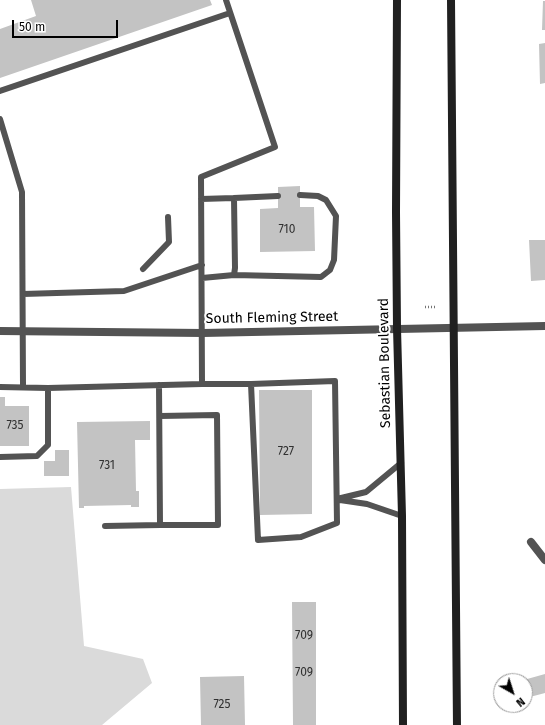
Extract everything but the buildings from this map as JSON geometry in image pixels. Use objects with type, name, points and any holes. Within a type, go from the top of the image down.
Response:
[{"type":"main road","name":"Sebastian Boulevard","points":[[397,0],[396,212],[397,328],[402,516],[403,725]]},
{"type":"main road","points":[[451,0],[457,725]]},
{"type":"street","name":"South Fleming Street","points":[[0,331],[202,333],[545,326]]},
{"type":"street","points":[[531,542],[545,560]]},
{"type":"lane","points":[[202,384],[201,177],[275,147],[226,0]]},
{"type":"lane","points":[[0,91],[230,12]]},
{"type":"lane","points":[[0,119],[22,192],[23,387]]},
{"type":"lane","points":[[202,278],[234,275],[321,277],[330,270],[334,260],[336,216],[326,200],[318,196],[300,195]]},
{"type":"lane","points":[[201,199],[278,196]]},
{"type":"lane","points":[[234,198],[234,275]]},
{"type":"lane","points":[[143,269],[169,242],[168,217]]},
{"type":"lane","points":[[23,294],[124,291],[202,266]]},
{"type":"lane","points":[[0,387],[48,388],[335,381],[337,523],[301,537],[258,540],[251,384]]},
{"type":"lane","points":[[159,385],[160,525]]},
{"type":"lane","points":[[0,457],[37,456],[48,445],[48,388]]},
{"type":"lane","points":[[105,526],[218,525],[217,415],[160,416]]},
{"type":"lane","points":[[337,499],[366,492],[400,463]]},
{"type":"lane","points":[[337,499],[367,504],[402,516]]},
{"type":"path","points":[[425,308],[437,307]]},
{"type":"shaded area","points":[[71,487],[84,646],[143,659],[152,683],[102,725],[0,725],[0,489]]}]
